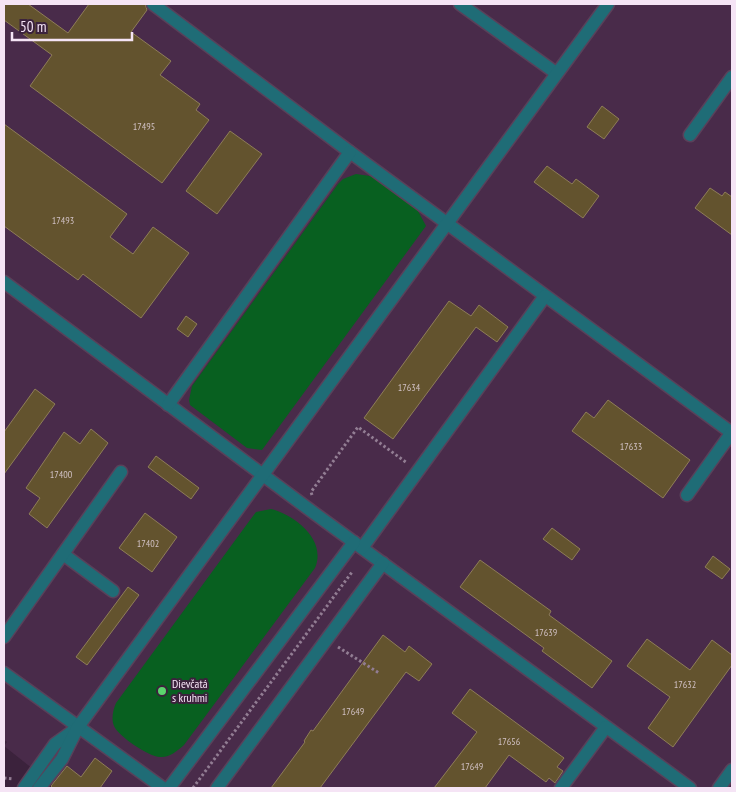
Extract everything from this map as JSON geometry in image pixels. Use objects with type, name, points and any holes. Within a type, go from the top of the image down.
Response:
[{"type":"lane","points":[[153,4],[350,152],[732,432],[687,495]]},
{"type":"lane","points":[[460,4],[556,74]]},
{"type":"lane","points":[[39,788],[62,759],[78,727],[608,4]]},
{"type":"lane","points":[[690,135],[732,77]]},
{"type":"lane","points":[[168,405],[350,152]]},
{"type":"lane","points":[[4,282],[168,405],[690,788]]},
{"type":"lane","points":[[169,788],[417,470],[545,296]]},
{"type":"lane","points":[[4,637],[121,472]]},
{"type":"lane","points":[[63,554],[113,591]]},
{"type":"lane","points":[[218,788],[383,563]]},
{"type":"lane","points":[[4,673],[163,788]]},
{"type":"lane","points":[[24,788],[55,744],[78,727]]},
{"type":"lane","points":[[561,788],[606,727]]},
{"type":"lane","points":[[719,788],[732,770]]},
{"type":"path","points":[[314,499],[311,492],[358,427],[417,470]]},
{"type":"path","points":[[193,788],[352,572]]},
{"type":"path","points":[[311,628],[379,672]]},
{"type":"shaded area","points":[[4,4],[732,4],[732,788],[57,788],[4,746],[7,742],[4,740]]},
{"type":"green space","points":[[356,174],[375,178],[417,209],[426,226],[262,450],[247,448],[190,405],[189,400],[192,386],[338,184],[343,179]]},
{"type":"green space","points":[[271,509],[299,523],[313,539],[317,548],[318,558],[315,568],[184,745],[176,752],[167,756],[160,757],[149,754],[127,740],[114,726],[113,712],[116,703],[256,512]]},
{"type":"building","points":[[4,4],[28,4],[68,33],[89,4],[145,4],[147,10],[131,32],[171,61],[160,75],[200,104],[196,110],[209,120],[162,183],[30,86],[52,55],[4,20]]},
{"type":"building","points":[[602,106],[619,119],[604,139],[587,127]]},
{"type":"building","points":[[4,124],[127,214],[110,237],[133,254],[153,227],[189,253],[141,318],[83,274],[78,280],[4,226]]},
{"type":"building","points":[[230,131],[262,154],[217,214],[186,191]]},
{"type":"building","points":[[547,166],[572,184],[576,179],[599,196],[583,218],[534,182]]},
{"type":"building","points":[[710,188],[722,196],[725,192],[732,197],[732,235],[695,208]]},
{"type":"building","points":[[449,301],[471,316],[479,305],[508,327],[497,342],[476,327],[393,439],[364,418]]},
{"type":"building","points":[[186,316],[197,324],[188,337],[177,329]]},
{"type":"building","points":[[35,389],[55,404],[4,474],[4,432]]},
{"type":"building","points":[[608,400],[690,460],[663,498],[572,431],[586,412],[594,418]]},
{"type":"building","points":[[91,429],[108,443],[47,528],[29,514],[40,498],[26,488],[64,432],[80,444]]},
{"type":"building","points":[[156,456],[199,488],[191,499],[148,467]]},
{"type":"building","points":[[145,513],[177,537],[152,572],[119,548]]},
{"type":"building","points":[[552,528],[580,549],[572,560],[543,539]]},
{"type":"building","points":[[713,556],[730,569],[722,579],[705,567]]},
{"type":"building","points":[[480,560],[551,611],[549,615],[612,661],[592,688],[542,651],[544,648],[460,587]]},
{"type":"building","points":[[128,587],[139,595],[87,665],[76,657]]},
{"type":"building","points":[[383,635],[405,652],[409,646],[432,664],[419,681],[406,672],[320,788],[271,788],[305,742],[311,730],[313,731]]},
{"type":"building","points":[[647,639],[690,670],[712,640],[732,655],[732,665],[673,747],[648,728],[670,697],[627,666]]},
{"type":"building","points":[[470,689],[564,758],[557,767],[563,771],[555,783],[549,778],[546,782],[509,755],[485,788],[434,788],[477,732],[452,713]]},
{"type":"building","points":[[95,758],[112,771],[100,788],[53,788],[51,786],[67,766],[81,777]]},
{"type":"place","name":"Dievčatá s kruhmi","points":[[162,691]]}]
